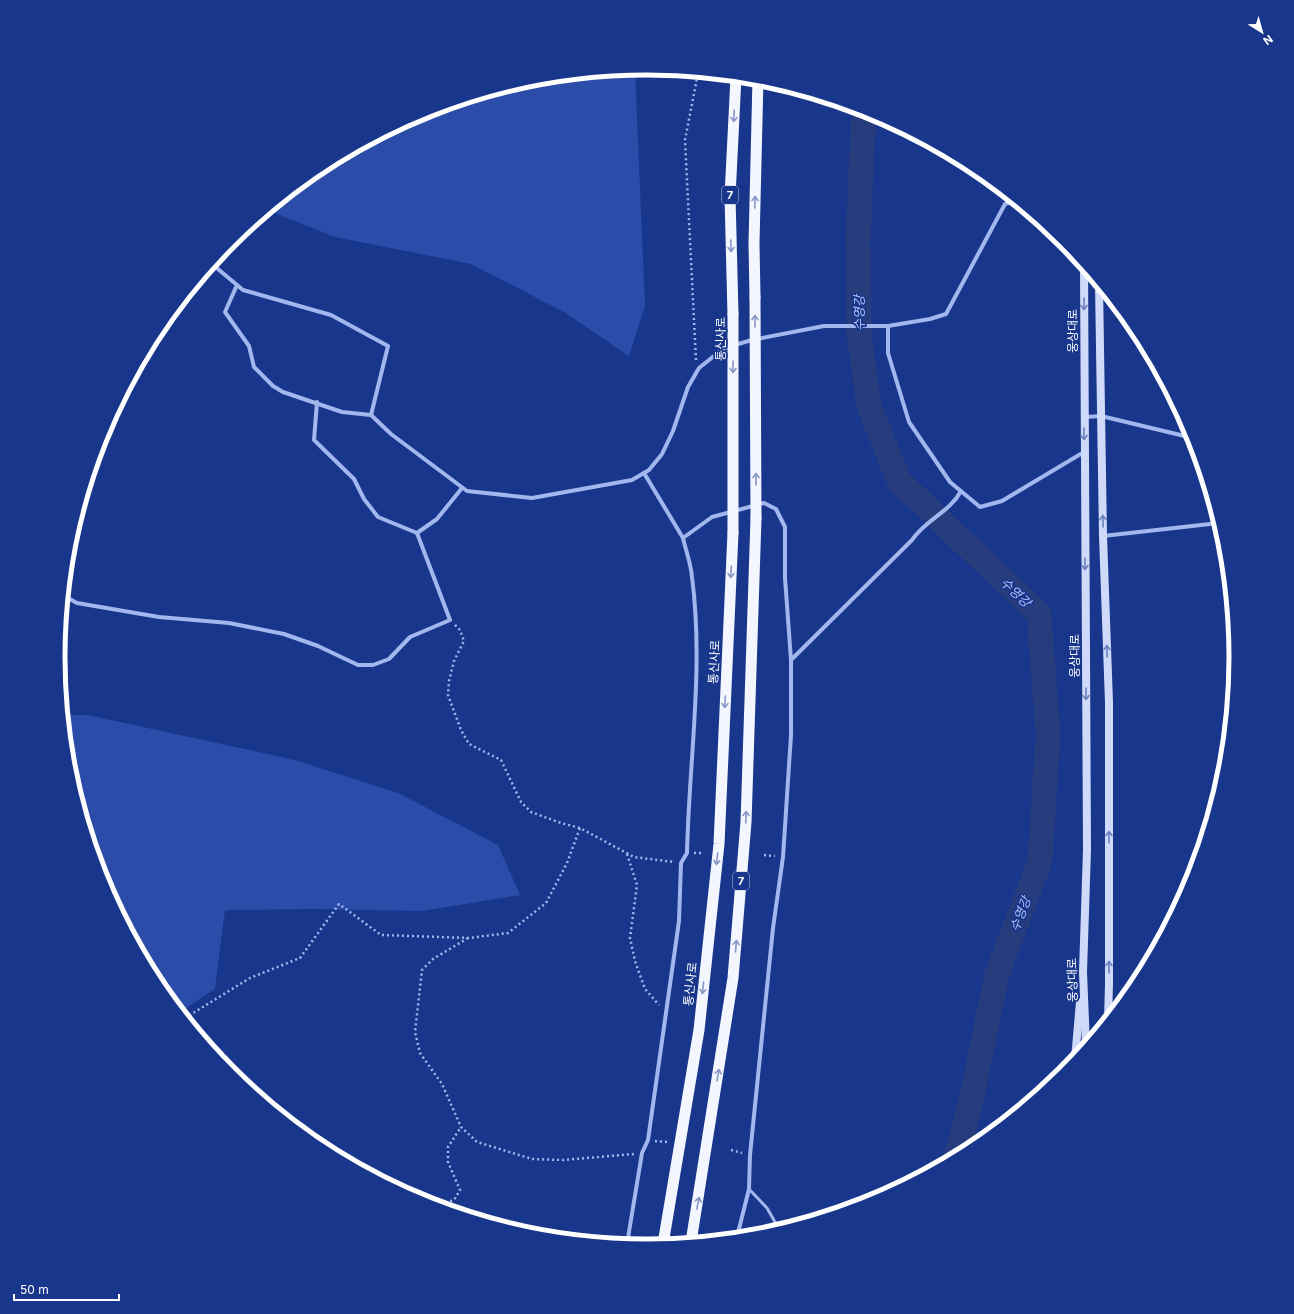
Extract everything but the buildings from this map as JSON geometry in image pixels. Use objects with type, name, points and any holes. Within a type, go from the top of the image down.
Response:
[{"type":"highway","name":"통신사로","points":[[664,1239],[698,1030],[719,844],[733,533],[733,314],[730,196],[736,82]]},
{"type":"highway","name":"7","points":[[692,1237],[733,978],[746,822],[756,518],[754,243],[758,86]]},
{"type":"main road","name":"웅상대로","points":[[1084,272],[1084,452],[1088,850],[1083,972],[1086,1040]]},
{"type":"main road","points":[[1099,291],[1103,536],[1109,703],[1108,1012]]},
{"type":"main road","points":[[1076,1051],[1083,972]]},
{"type":"main road","points":[[1109,984],[1111,1008]]},
{"type":"street","points":[[237,285],[225,312],[249,346],[254,367],[273,386],[283,392],[317,402],[342,412],[371,415],[391,434],[467,491],[532,498],[632,480],[644,473],[662,454],[673,431],[688,387],[699,368],[724,348],[752,340],[824,326],[888,326],[930,319],[946,314],[1005,204],[1010,203]]},
{"type":"street","points":[[215,267],[243,290],[331,315],[388,346],[371,415]]},
{"type":"street","points":[[888,326],[888,353],[909,422],[950,482],[980,507],[1002,501],[1084,452]]},
{"type":"street","points":[[68,598],[77,603],[160,617],[229,623],[284,634],[318,646],[358,666],[373,665],[389,658],[410,637],[450,620],[417,532],[378,517],[364,499],[354,479],[314,440],[317,402]]},
{"type":"street","points":[[1084,417],[1101,416],[1186,436]]},
{"type":"street","points":[[628,1238],[642,1153],[648,1140],[679,921],[681,863],[687,853],[695,691],[696,619],[692,575],[683,538],[644,473]]},
{"type":"street","points":[[417,532],[437,519],[462,488]]},
{"type":"street","points":[[791,660],[912,540],[917,532],[956,499],[961,491]]},
{"type":"street","points":[[683,538],[712,517],[764,503],[776,509],[786,527],[786,578],[791,660],[791,735],[784,857],[773,928],[750,1155],[749,1189],[739,1231]]},
{"type":"street","points":[[1103,536],[1213,524]]},
{"type":"lane","points":[[749,1189],[767,1208],[776,1224]]},
{"type":"path","points":[[697,77],[685,140],[694,355],[699,368]]},
{"type":"path","points":[[450,620],[460,630],[464,642],[454,661],[449,681],[448,695],[461,730],[469,744],[501,760],[520,802],[531,812],[580,828],[634,857],[681,863]]},
{"type":"path","points":[[189,1016],[250,978],[300,958],[339,904],[381,935],[469,938],[508,933],[546,903],[567,863],[580,828]]},
{"type":"path","points":[[627,854],[637,885],[630,938],[635,961],[645,990],[656,1004],[666,1008]]},
{"type":"path","points":[[469,938],[433,959],[422,970],[416,1006],[415,1032],[420,1053],[442,1084],[461,1127],[477,1142],[532,1159],[577,1159],[642,1153]]},
{"type":"path","points":[[446,1203],[454,1200],[460,1190],[448,1162],[448,1147],[461,1127]]},
{"type":"path","points":[[648,1140],[668,1142]]},
{"type":"shaded area","points":[[635,75],[645,306],[629,356],[564,312],[471,264],[335,237],[272,212],[324,173],[356,153],[424,119],[496,95],[533,86],[609,76]]},
{"type":"shaded area","points":[[68,715],[88,715],[295,760],[398,793],[498,845],[520,895],[422,911],[315,909],[225,910],[215,989],[184,1009],[143,948],[109,880],[96,844],[76,771]]},
{"type":"waterway","name":"수영강","points":[[864,117],[858,238],[859,333],[869,406],[899,481],[1039,614],[1048,735],[1040,861],[997,974],[970,1106],[958,1148]]}]
